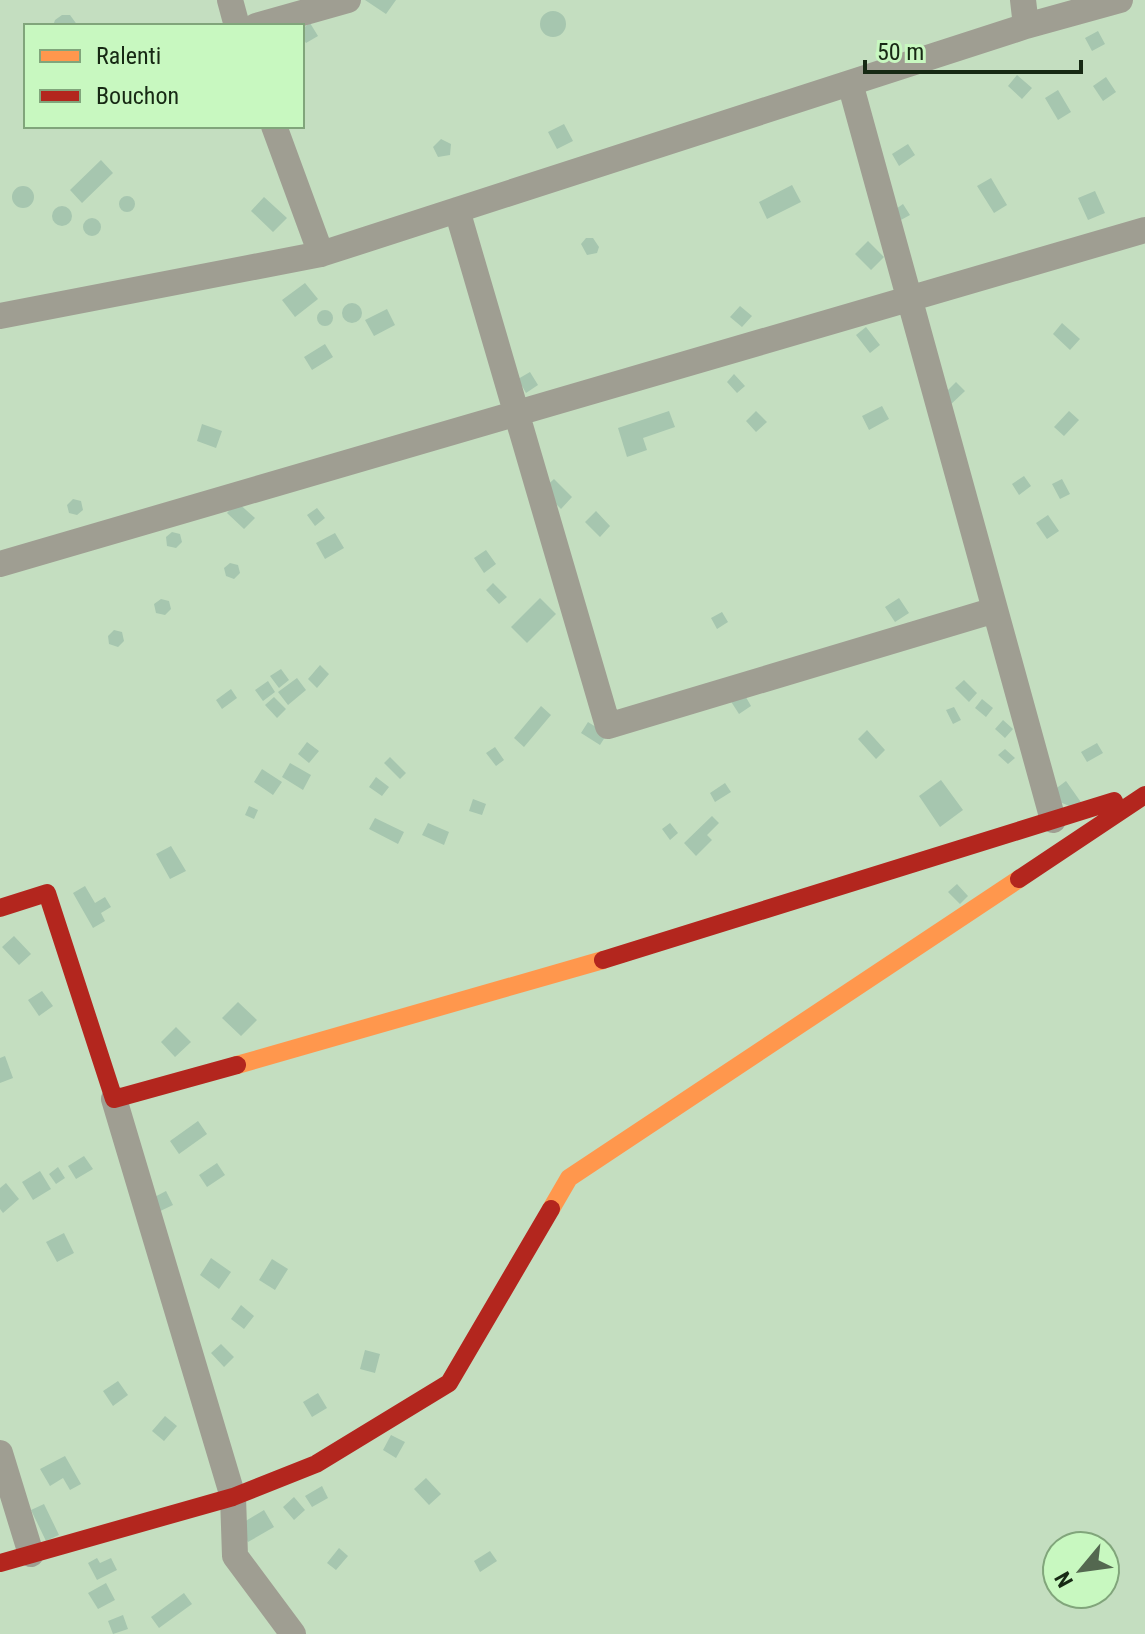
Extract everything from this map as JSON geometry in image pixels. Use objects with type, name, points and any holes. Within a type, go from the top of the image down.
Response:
[{"type":"street","points":[[230,0],[236,24]]},
{"type":"street","points":[[263,24],[348,0]]},
{"type":"street","points":[[1023,0],[1026,26]]},
{"type":"street","points":[[0,316],[321,254],[1026,26],[1120,0]]},
{"type":"street","points":[[850,83],[1053,820]]},
{"type":"street","points":[[275,128],[321,254]]},
{"type":"street","points":[[457,210],[608,726],[995,610]]},
{"type":"street","points":[[0,564],[1145,230]]},
{"type":"street","points":[[114,1099],[526,984],[1145,793]]},
{"type":"street","points":[[0,1563],[233,1497],[316,1464],[449,1383],[569,1178],[1145,793]]},
{"type":"street","points":[[0,908],[47,893],[114,1099],[233,1497],[235,1556],[293,1634]]},
{"type":"street","points":[[0,1453],[31,1554]]},
{"type":"building","points":[[365,0],[396,0],[386,14]]},
{"type":"building","points":[[553,11],[562,15],[566,24],[562,33],[553,37],[544,33],[540,24],[544,15]]},
{"type":"building","points":[[62,15],[70,15],[77,24],[54,24]]},
{"type":"building","points":[[310,23],[318,36],[306,43],[304,28]]},
{"type":"building","points":[[1098,31],[1105,44],[1092,51],[1085,38]]},
{"type":"building","points":[[1017,75],[1032,88],[1022,99],[1008,86]]},
{"type":"building","points":[[1106,77],[1116,92],[1103,101],[1093,86]]},
{"type":"building","points":[[1058,90],[1071,112],[1058,120],[1045,98]]},
{"type":"building","points":[[564,124],[573,141],[557,149],[548,132]]},
{"type":"building","points":[[441,139],[451,144],[450,155],[438,157],[433,147]]},
{"type":"building","points":[[908,144],[915,155],[899,166],[892,154]]},
{"type":"building","points":[[101,160],[113,173],[82,203],[70,190]]},
{"type":"building","points":[[991,178],[1007,205],[994,213],[977,186]]},
{"type":"building","points":[[792,185],[801,202],[767,219],[759,202]]},
{"type":"building","points":[[23,186],[31,189],[34,197],[31,205],[23,208],[15,205],[12,197],[15,189]]},
{"type":"building","points":[[1095,191],[1105,213],[1088,220],[1078,198]]},
{"type":"building","points":[[127,196],[135,204],[127,212],[119,204]]},
{"type":"building","points":[[264,197],[287,218],[273,232],[251,211]]},
{"type":"building","points":[[903,204],[910,215],[899,221],[893,211]]},
{"type":"building","points":[[62,206],[69,209],[72,216],[69,223],[62,226],[55,223],[52,216],[55,209]]},
{"type":"building","points":[[92,218],[101,227],[92,236],[83,227]]},
{"type":"building","points":[[586,238],[593,238],[599,247],[597,253],[587,255],[581,244]]},
{"type":"building","points":[[868,241],[884,257],[871,270],[855,254]]},
{"type":"building","points":[[305,283],[318,299],[295,317],[282,300]]},
{"type":"building","points":[[352,303],[359,306],[362,313],[359,320],[352,323],[345,320],[342,313],[345,306]]},
{"type":"building","points":[[740,306],[752,316],[742,327],[730,317]]},
{"type":"building","points":[[387,309],[395,325],[374,336],[365,320]]},
{"type":"building","points":[[322,310],[328,310],[333,318],[331,324],[322,326],[317,321],[317,315]]},
{"type":"building","points":[[1062,323],[1080,339],[1070,350],[1053,334]]},
{"type":"building","points":[[866,327],[880,345],[870,353],[856,335]]},
{"type":"building","points":[[325,344],[333,357],[312,370],[304,357]]},
{"type":"building","points":[[530,372],[538,385],[526,393],[518,379]]},
{"type":"building","points":[[734,374],[745,386],[737,393],[727,382]]},
{"type":"building","points":[[956,382],[965,391],[948,407],[940,398]]},
{"type":"building","points":[[882,406],[889,419],[869,430],[862,416]]},
{"type":"building","points":[[669,411],[675,427],[643,438],[647,450],[627,457],[618,428]]},
{"type":"building","points":[[756,411],[767,422],[756,432],[746,421]]},
{"type":"building","points":[[1069,411],[1079,420],[1064,436],[1054,427]]},
{"type":"building","points":[[202,424],[222,431],[216,448],[197,441]]},
{"type":"building","points":[[1024,476],[1031,486],[1019,495],[1012,484]]},
{"type":"building","points":[[554,479],[572,497],[561,509],[542,490]]},
{"type":"building","points":[[1062,479],[1070,494],[1060,499],[1052,484]]},
{"type":"building","points":[[73,499],[81,501],[83,510],[77,515],[69,513],[67,505]]},
{"type":"building","points":[[237,502],[255,518],[244,529],[227,513]]},
{"type":"building","points":[[317,508],[325,518],[315,526],[307,515]]},
{"type":"building","points":[[596,511],[610,526],[600,537],[585,522]]},
{"type":"building","points":[[1048,515],[1059,531],[1047,539],[1036,523]]},
{"type":"building","points":[[172,532],[180,534],[182,542],[176,548],[167,546],[166,537]]},
{"type":"building","points":[[335,533],[344,548],[325,559],[316,543]]},
{"type":"building","points":[[486,550],[496,564],[484,573],[474,558]]},
{"type":"building","points":[[230,563],[238,565],[240,573],[234,579],[226,576],[224,568]]},
{"type":"building","points":[[493,583],[507,597],[499,604],[486,590]]},
{"type":"building","points":[[540,598],[556,614],[527,643],[511,627]]},
{"type":"building","points":[[899,598],[909,613],[895,622],[885,607]]},
{"type":"building","points":[[161,599],[169,601],[171,609],[165,615],[156,613],[154,604]]},
{"type":"building","points":[[722,612],[728,622],[717,629],[711,618]]},
{"type":"building","points":[[114,630],[122,632],[124,641],[118,647],[109,644],[108,636]]},
{"type":"building","points":[[320,665],[329,674],[317,688],[308,679]]},
{"type":"building","points":[[281,669],[289,680],[279,688],[270,676]]},
{"type":"building","points":[[297,678],[306,690],[288,705],[278,692]]},
{"type":"building","points":[[964,680],[977,693],[969,702],[955,688]]},
{"type":"building","points":[[268,681],[275,692],[263,701],[255,690]]},
{"type":"building","points":[[231,689],[237,698],[222,709],[216,700]]},
{"type":"building","points":[[743,692],[751,706],[739,714],[730,700]]},
{"type":"building","points":[[274,697],[286,709],[277,718],[265,705]]},
{"type":"building","points":[[982,699],[993,708],[986,717],[975,708]]},
{"type":"building","points":[[541,706],[551,715],[524,747],[514,738]]},
{"type":"building","points":[[954,707],[961,720],[953,724],[946,710]]},
{"type":"building","points":[[1003,720],[1013,729],[1005,738],[995,729]]},
{"type":"building","points":[[588,722],[607,734],[600,745],[581,733]]},
{"type":"building","points":[[867,730],[885,750],[876,759],[858,739]]},
{"type":"building","points":[[307,742],[319,751],[309,763],[298,754]]},
{"type":"building","points":[[1097,743],[1103,753],[1087,762],[1081,752]]},
{"type":"building","points":[[495,747],[504,760],[496,766],[486,753]]},
{"type":"building","points":[[1005,749],[1015,758],[1008,764],[998,755]]},
{"type":"building","points":[[390,757],[406,773],[400,779],[384,763]]},
{"type":"building","points":[[290,763],[311,775],[303,790],[282,777]]},
{"type":"building","points":[[262,769],[282,782],[273,795],[254,782]]},
{"type":"building","points":[[376,777],[389,787],[382,796],[369,787]]},
{"type":"building","points":[[941,780],[963,810],[940,827],[919,796]]},
{"type":"building","points":[[1066,781],[1090,815],[1046,796]]},
{"type":"building","points":[[725,783],[731,792],[715,802],[710,793]]},
{"type":"building","points":[[473,799],[486,804],[482,815],[469,811]]},
{"type":"building","points":[[249,806],[258,810],[254,819],[245,815]]},
{"type":"building","points":[[712,816],[719,823],[707,835],[712,840],[696,856],[684,843]]},
{"type":"building","points":[[375,818],[404,832],[398,844],[369,829]]},
{"type":"building","points":[[428,823],[449,832],[444,845],[422,835]]},
{"type":"building","points":[[670,823],[678,833],[670,840],[662,829]]},
{"type":"building","points":[[171,846],[186,871],[170,879],[156,854]]},
{"type":"building","points":[[957,884],[968,896],[960,904],[948,892]]},
{"type":"building","points":[[85,886],[95,903],[105,897],[111,907],[101,913],[105,921],[93,928],[73,893]]},
{"type":"building","points":[[14,936],[31,954],[19,965],[2,947]]},
{"type":"building","points":[[42,991],[53,1006],[39,1016],[28,1000]]},
{"type":"building","points":[[238,1002],[257,1020],[241,1036],[222,1018]]},
{"type":"building","points":[[176,1027],[191,1042],[175,1057],[161,1042]]},
{"type":"building","points":[[5,1056],[13,1078],[0,1083],[0,1058]]},
{"type":"building","points":[[198,1121],[207,1134],[179,1154],[170,1141]]},
{"type":"building","points":[[84,1156],[93,1169],[76,1179],[68,1166]]},
{"type":"building","points":[[217,1163],[225,1175],[207,1187],[199,1175]]},
{"type":"building","points":[[58,1167],[65,1178],[56,1184],[49,1174]]},
{"type":"building","points":[[40,1171],[51,1189],[33,1200],[22,1182]]},
{"type":"building","points":[[6,1183],[19,1199],[3,1213],[0,1209],[0,1188]]},
{"type":"building","points":[[166,1191],[173,1205],[154,1214],[147,1201]]},
{"type":"building","points":[[64,1233],[74,1253],[57,1262],[46,1242]]},
{"type":"building","points":[[211,1258],[231,1272],[219,1289],[200,1275]]},
{"type":"building","points":[[272,1259],[288,1269],[275,1290],[259,1280]]},
{"type":"building","points":[[241,1305],[254,1316],[244,1329],[231,1319]]},
{"type":"building","points":[[221,1344],[234,1357],[224,1367],[211,1353]]},
{"type":"building","points":[[365,1350],[380,1354],[375,1373],[360,1369]]},
{"type":"building","points":[[118,1381],[128,1395],[113,1406],[103,1391]]},
{"type":"building","points":[[318,1393],[327,1408],[312,1417],[303,1402]]},
{"type":"building","points":[[165,1416],[177,1426],[164,1441],[152,1431]]},
{"type":"building","points":[[391,1435],[405,1442],[396,1458],[383,1450]]},
{"type":"building","points":[[65,1456],[81,1484],[70,1490],[63,1478],[50,1486],[40,1469]]},
{"type":"building","points":[[426,1478],[441,1494],[429,1505],[414,1489]]},
{"type":"building","points":[[322,1486],[328,1498],[312,1507],[305,1496]]},
{"type":"building","points":[[294,1497],[305,1510],[294,1520],[283,1507]]},
{"type":"building","points":[[44,1504],[59,1535],[46,1541],[31,1510]]},
{"type":"building","points":[[264,1510],[274,1527],[248,1542],[239,1525]]},
{"type":"building","points":[[339,1548],[348,1556],[336,1570],[327,1563]]},
{"type":"building","points":[[490,1551],[497,1561],[480,1572],[474,1561]]},
{"type":"building","points":[[97,1558],[100,1563],[111,1558],[117,1570],[97,1580],[88,1563]]},
{"type":"building","points":[[106,1583],[115,1600],[98,1609],[88,1593]]},
{"type":"building","points":[[184,1593],[192,1604],[159,1628],[151,1617]]},
{"type":"building","points":[[123,1615],[128,1629],[113,1634],[108,1621]]},
{"type":"traffic: slow","points":[[551,1209],[569,1178],[1019,879]]},
{"type":"traffic: slow","points":[[237,1065],[603,960]]},
{"type":"traffic: jam","points":[[1019,879],[1145,795]]},
{"type":"traffic: jam","points":[[603,960],[1114,801]]},
{"type":"traffic: jam","points":[[0,908],[47,893],[114,1099],[237,1065]]},
{"type":"traffic: jam","points":[[0,1563],[233,1497],[316,1464],[449,1383],[551,1209]]}]
